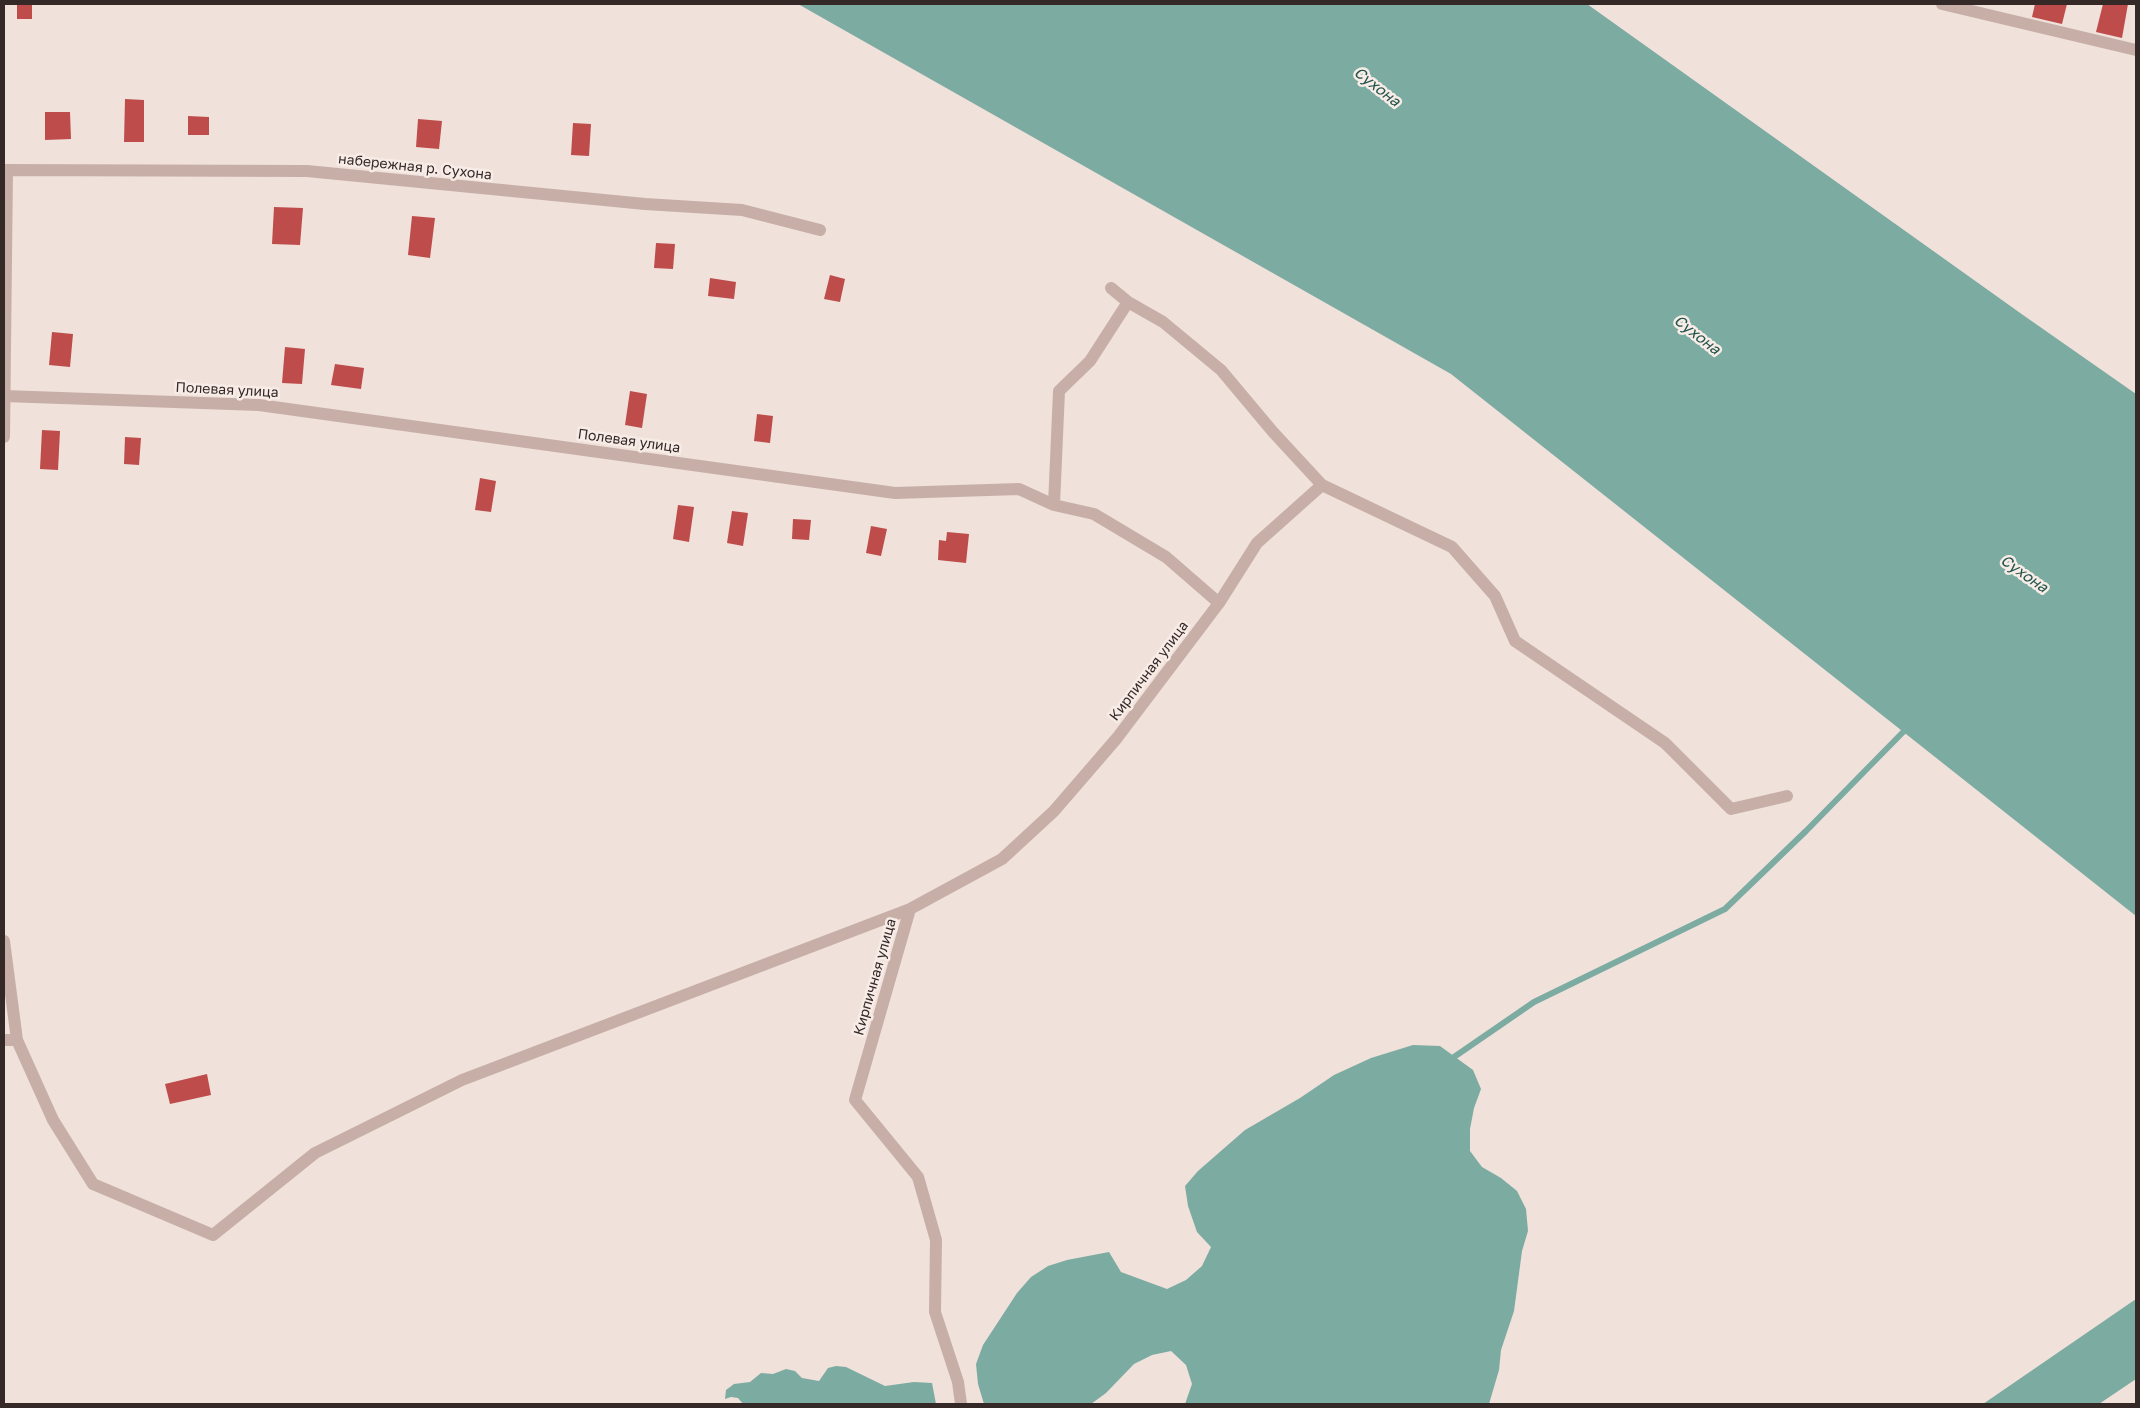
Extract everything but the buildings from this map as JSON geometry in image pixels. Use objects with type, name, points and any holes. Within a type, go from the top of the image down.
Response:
[{"type":"street","points":[[1942,4],[2136,50]]},
{"type":"street","points":[[4,437],[5,170]]},
{"type":"street","name":"набережная р. Сухона","points":[[5,170],[307,172],[635,203],[742,210],[820,230]]},
{"type":"street","points":[[1112,288],[1128,302],[1163,322],[1221,370],[1273,432],[1322,485],[1452,547],[1495,596],[1515,641],[1665,743],[1731,809],[1787,796]]},
{"type":"street","points":[[1054,505],[1059,391],[1090,361],[1128,302]]},
{"type":"street","name":"Полевая улица","points":[[4,396],[260,405],[895,493],[1019,489],[1054,505],[1094,514],[1166,557],[1219,603]]},
{"type":"street","name":"Кирпичная улица","points":[[961,1404],[958,1382],[935,1312],[936,1240],[918,1177],[855,1100],[910,909],[1002,859],[1054,811],[1117,738],[1219,603],[1257,543],[1322,485]]},
{"type":"street","points":[[4,941],[17,1040],[53,1120],[93,1184],[213,1235],[315,1153],[462,1080],[910,909]]},
{"type":"street","points":[[4,1040],[17,1040]]},
{"type":"water","name":"Сухона","points":[[798,4],[1587,4],[2136,394],[2136,916],[1451,374]]},
{"type":"water","points":[[1413,1045],[1440,1046],[1473,1070],[1481,1089],[1474,1108],[1470,1129],[1470,1151],[1482,1167],[1501,1178],[1517,1191],[1526,1209],[1528,1231],[1522,1251],[1514,1311],[1501,1350],[1499,1370],[1489,1404],[1185,1404],[1192,1384],[1186,1365],[1171,1351],[1152,1355],[1134,1364],[1106,1393],[1091,1404],[984,1404],[978,1384],[976,1364],[983,1345],[1017,1293],[1031,1277],[1048,1266],[1067,1260],[1109,1252],[1121,1272],[1167,1289],[1186,1280],[1202,1266],[1211,1247],[1197,1232],[1188,1206],[1185,1186],[1198,1171],[1245,1130],[1300,1098],[1334,1075],[1371,1058]]},
{"type":"water","points":[[2136,1299],[2136,1379],[2099,1404],[1983,1404]]},
{"type":"water","points":[[836,1366],[846,1367],[885,1386],[914,1382],[932,1383],[936,1404],[743,1404],[738,1398],[731,1397],[725,1399],[726,1390],[734,1384],[750,1382],[761,1373],[773,1374],[786,1369],[795,1371],[802,1378],[819,1381],[828,1368]]},
{"type":"waterway","points":[[1454,1057],[1534,1002],[1725,909],[1806,831],[1909,726]]}]
